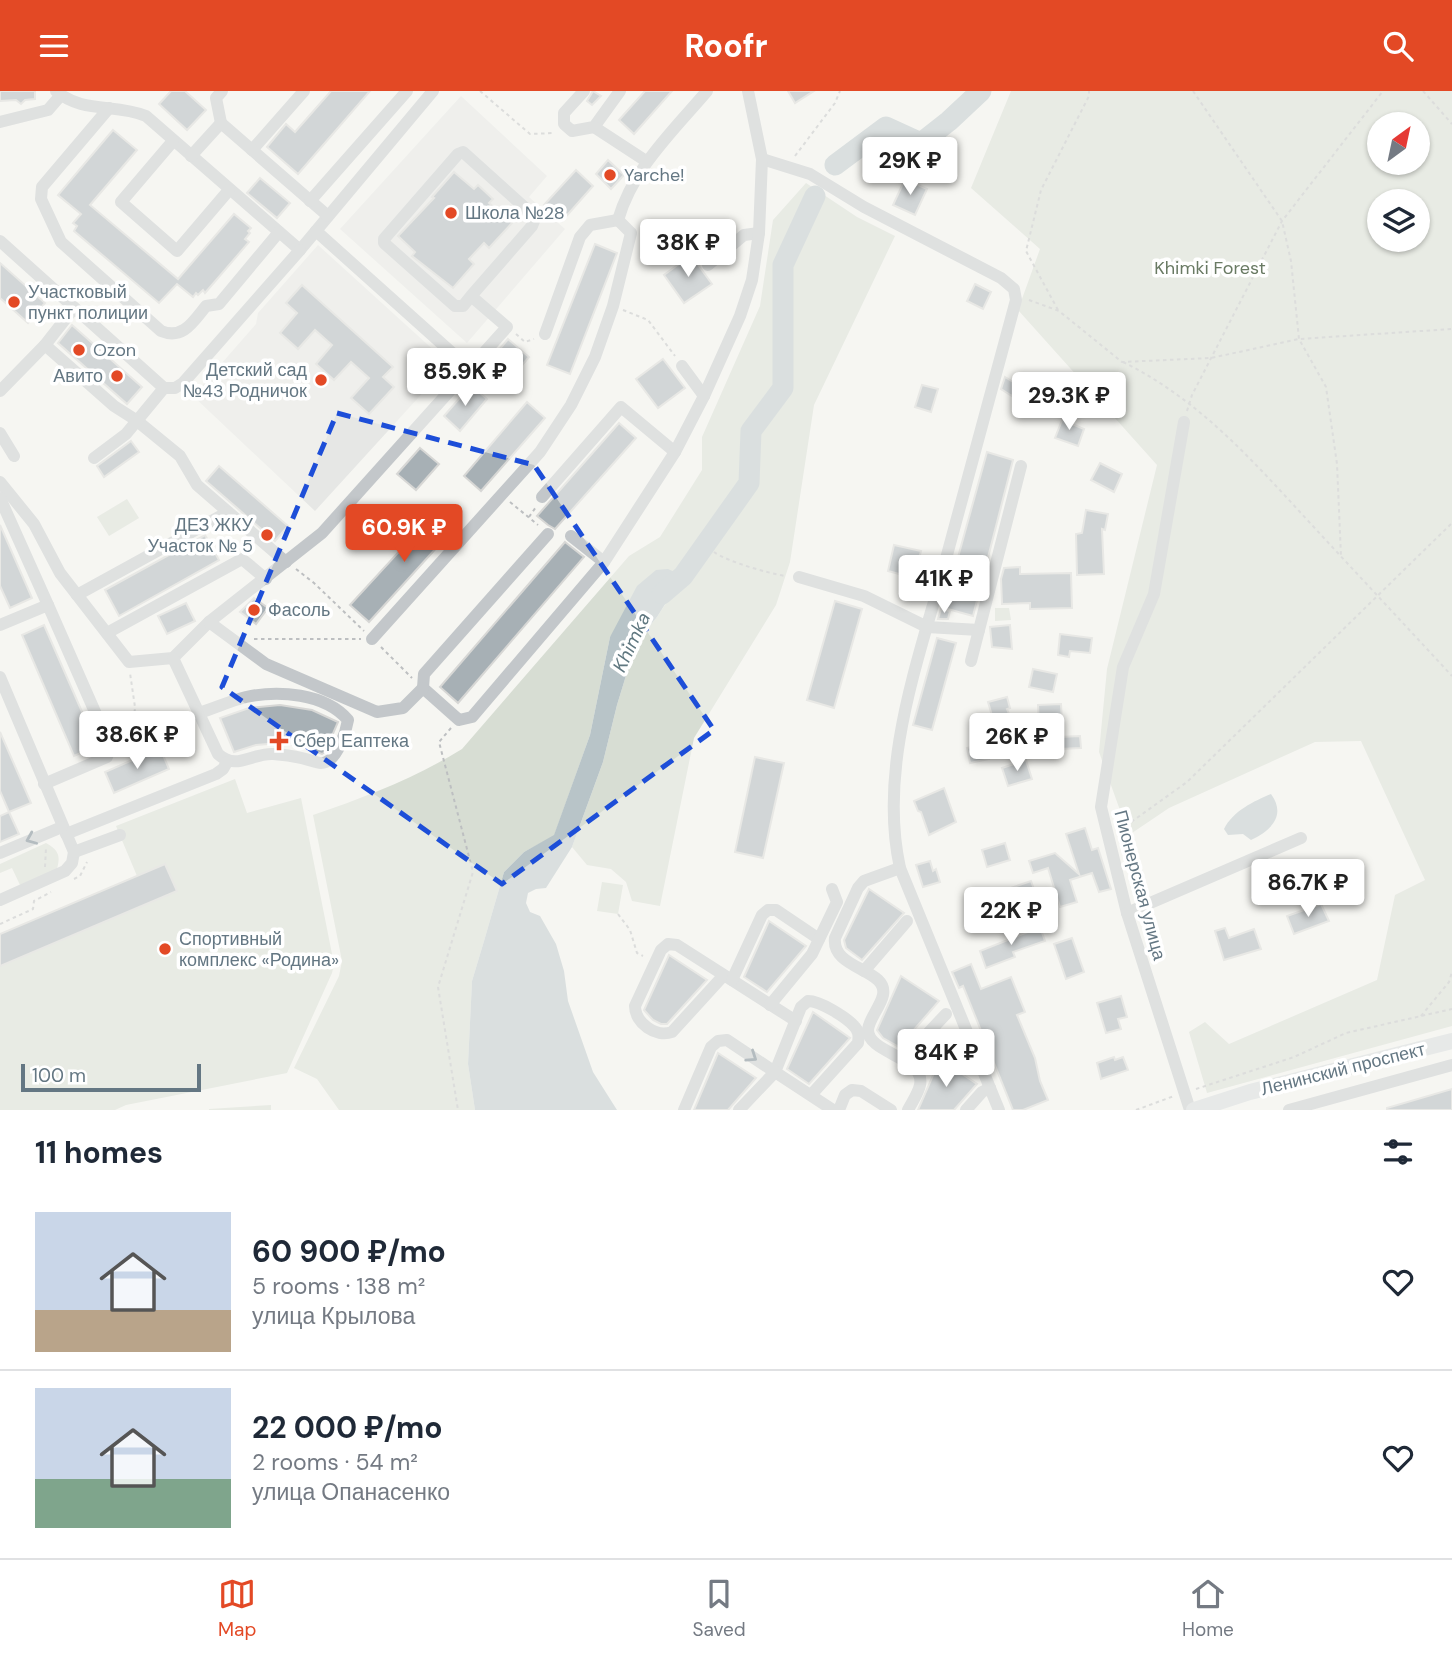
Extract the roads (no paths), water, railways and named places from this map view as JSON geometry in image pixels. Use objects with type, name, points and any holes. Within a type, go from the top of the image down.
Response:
[{"type":"main road","name":"Ленинский проспект","points":[[1192,1110],[1452,1041]]},
{"type":"street","points":[[222,91],[216,98],[221,123],[328,216]]},
{"type":"street","points":[[252,150],[304,91]]},
{"type":"street","points":[[310,201],[407,91]]},
{"type":"street","points":[[0,240],[164,388],[175,388],[183,383],[300,250],[433,91]]},
{"type":"street","points":[[583,91],[564,113],[564,124],[572,131],[594,127],[646,161]]},
{"type":"street","points":[[594,127],[620,91]]},
{"type":"street","points":[[618,220],[625,197],[646,161],[707,91]]},
{"type":"street","points":[[423,688],[459,720],[472,717],[604,562],[675,452],[740,316],[752,280],[759,233],[762,159],[748,91]]},
{"type":"street","points":[[0,123],[48,110],[59,93],[85,106],[128,109],[145,116],[300,250]]},
{"type":"street","points":[[109,109],[42,187],[41,199],[61,242],[161,331],[177,335],[185,331],[205,306],[219,304],[279,232]]},
{"type":"street","points":[[191,156],[221,123]]},
{"type":"street","points":[[173,141],[121,202],[177,251],[229,190]]},
{"type":"street","points":[[463,152],[533,215],[534,221],[471,296],[463,306],[455,306],[384,243],[384,239],[458,153],[463,152]]},
{"type":"street","points":[[762,159],[810,174],[864,207],[1001,278],[1014,289],[1016,300],[899,731],[895,807],[896,852],[900,867],[999,1110]]},
{"type":"street","points":[[372,639],[540,452],[571,405],[595,357],[613,306],[631,233],[618,220]]},
{"type":"street","points":[[545,334],[580,237],[590,225],[618,220]]},
{"type":"street","points":[[316,231],[470,369]]},
{"type":"street","points":[[708,265],[744,235],[759,233]]},
{"type":"street","points":[[0,482],[34,524],[60,573],[129,662],[173,658],[209,622],[322,533],[508,327],[471,296]]},
{"type":"street","points":[[0,391],[45,345],[74,308]]},
{"type":"street","points":[[45,345],[114,406],[136,420],[180,456],[197,485],[286,562]]},
{"type":"street","points":[[682,366],[704,396]]},
{"type":"street","points":[[94,458],[126,434],[164,388]]},
{"type":"street","points":[[542,497],[621,407],[675,452]]},
{"type":"street","name":"Пионерская улица","points":[[1184,422],[1154,594],[1123,667],[1101,807],[1127,913],[1184,1093],[1192,1110]]},
{"type":"street","points":[[0,433],[14,456]]},
{"type":"street","points":[[971,661],[1021,466]]},
{"type":"street","points":[[0,498],[110,746],[107,757],[44,783]]},
{"type":"street","points":[[78,595],[228,512]]},
{"type":"street","points":[[209,622],[266,664],[377,712],[403,708],[423,688],[424,674],[548,534]]},
{"type":"street","points":[[571,536],[604,562]]},
{"type":"street","points":[[107,633],[242,559],[266,579]]},
{"type":"street","points":[[799,577],[864,596],[928,627],[979,630]]},
{"type":"street","points":[[0,625],[48,605]]},
{"type":"street","points":[[173,658],[218,754],[227,762],[237,762],[264,754],[295,755],[321,763],[328,762],[333,757],[348,720],[342,713],[316,700],[279,693],[246,697],[199,713]]},
{"type":"street","points":[[0,677],[74,852],[72,863],[65,871],[0,900]]},
{"type":"street","points":[[0,853],[216,774],[227,762]]},
{"type":"street","points":[[74,852],[120,835]]},
{"type":"street","points":[[1127,913],[1301,838]]},
{"type":"street","points":[[900,867],[864,881],[858,888],[835,938],[834,946],[838,954],[877,979],[883,986],[884,994],[868,1025],[868,1034],[872,1041],[914,1068],[920,1077],[920,1086],[908,1110]]},
{"type":"street","points":[[770,1005],[812,954],[837,901],[832,889]]},
{"type":"street","points":[[796,1021],[770,1005],[728,978],[677,945],[668,944],[661,950],[635,1006],[635,1014],[640,1021],[658,1033],[672,1032],[728,978],[762,915],[768,910],[776,910],[819,939]]},
{"type":"street","points":[[864,971],[907,921]]},
{"type":"street","points":[[739,1110],[775,1072],[802,1007],[808,1001],[817,1001],[855,1026],[859,1034],[858,1042],[811,1095]]},
{"type":"street","points":[[903,1060],[946,1014]]},
{"type":"street","points":[[684,1110],[711,1047],[718,1041],[727,1040],[836,1110],[845,1095],[852,1090],[861,1091],[891,1110]]},
{"type":"street","points":[[1289,1110],[1452,1065]]},
{"type":"street","points":[[965,1110],[982,1091],[990,1088]]},
{"type":"water","points":[[668,569],[683,576],[657,617],[636,643],[603,762],[572,847],[546,888],[528,893],[526,903],[530,912],[540,916],[556,944],[564,971],[568,1001],[593,1072],[617,1110],[475,1110],[468,1064],[472,981],[504,872],[524,852],[554,835],[590,735],[610,637],[637,586],[656,570]]},
{"type":"water","points":[[1271,794],[1276,802],[1277,816],[1270,827],[1251,840],[1243,834],[1228,835],[1224,829],[1238,812]]},
{"type":"waterway","name":"Khimka","points":[[835,165],[886,127],[921,143],[981,91]]},
{"type":"waterway","name":"Khimka","points":[[662,594],[683,576],[749,483],[751,431],[783,388],[783,265],[815,196]]},
{"type":"place","name":"Yarche!","points":[[610,175]]},
{"type":"place","name":"Школа №28","points":[[451,213]]},
{"type":"place","name":"Участковый пункт полиции","points":[[14,302]]},
{"type":"place","name":"Ozon","points":[[79,350]]},
{"type":"place","name":"Авито","points":[[117,376]]},
{"type":"place","name":"Детский сад №43 Родничок","points":[[321,380]]},
{"type":"place","name":"ДЕЗ ЖКУ Участок № 5","points":[[267,535]]},
{"type":"place","name":"Фасоль","points":[[254,610]]},
{"type":"place","name":"Сбер Еаптека","points":[[279,741]]},
{"type":"place","name":"Спортивный комплекс «Родина»","points":[[165,949]]},
{"type":"park label","name":"Khimki Forest","points":[[1210,268]]}]
